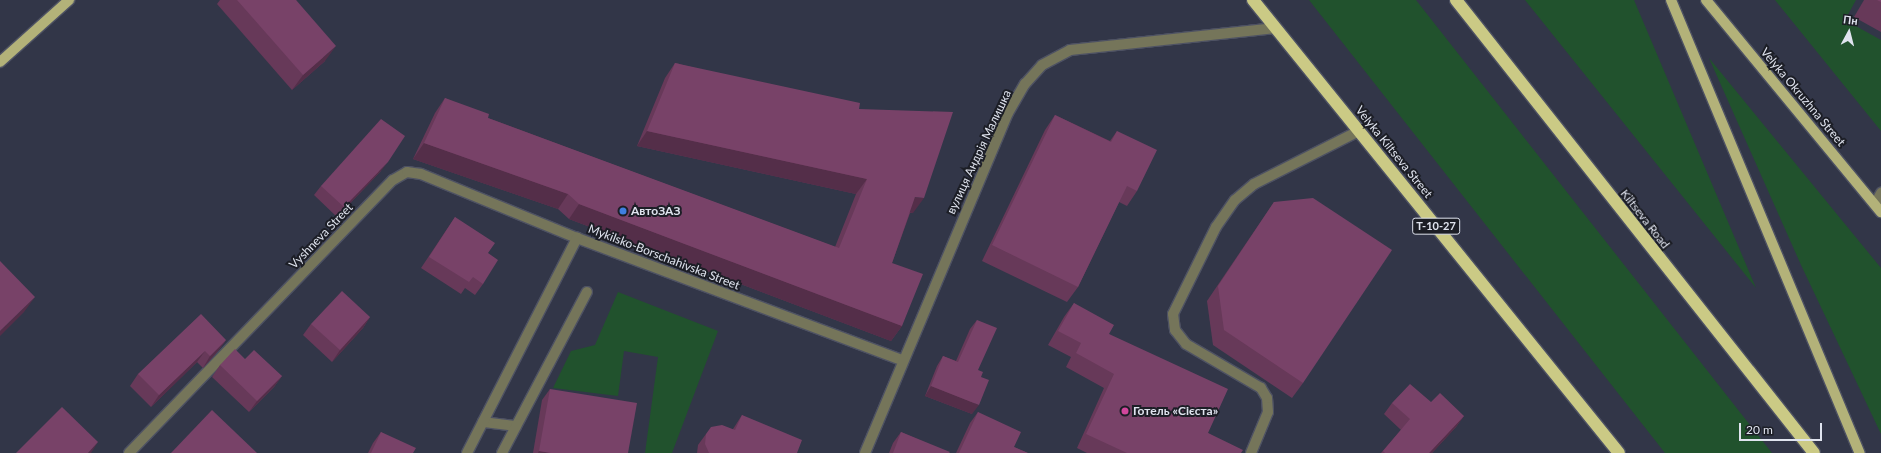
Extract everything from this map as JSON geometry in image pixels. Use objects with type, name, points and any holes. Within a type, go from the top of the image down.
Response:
[{"type":"highway","name":"Velyka Kiltseva Street","points":[[1253,0],[1619,453]]},
{"type":"highway","name":"Kiltseva Road","points":[[1456,0],[1814,453]]},
{"type":"main road","points":[[0,62],[68,0]]},
{"type":"main road","points":[[1671,0],[1860,453]]},
{"type":"main road","name":"Velyka Okruzhna Street","points":[[1706,0],[1878,208]]},
{"type":"street","name":"вулиця Андрія Малишка","points":[[865,453],[901,360],[1008,113],[1025,84],[1042,65],[1070,50],[1276,28]]},
{"type":"street","points":[[1251,453],[1268,412],[1267,398],[1262,388],[1186,344],[1175,330],[1173,314],[1216,227],[1234,200],[1254,184],[1359,131]]},
{"type":"street","name":"Vyshneva Street","points":[[129,453],[393,180],[407,172],[421,174],[577,238]]},
{"type":"street","points":[[1878,208],[1881,193]]},
{"type":"street","name":"Mykilsko-Borschahivska Street","points":[[467,453],[577,238],[901,360]]},
{"type":"street","points":[[502,453],[587,292]]},
{"type":"street","points":[[483,422],[516,426]]},
{"type":"green space","points":[[1309,0],[1416,0],[1772,453],[1665,453]]},
{"type":"green space","points":[[1525,0],[1634,0],[1756,288]]},
{"type":"green space","points":[[1775,0],[1856,0],[1845,20],[1881,40],[1881,131]]},
{"type":"green space","points":[[1709,58],[1881,268],[1881,434],[1801,265]]},
{"type":"green space","points":[[618,292],[718,331],[672,453],[645,453],[658,357],[624,351],[618,396],[553,388],[571,351],[595,345]]},
{"type":"building","points":[[237,0],[296,0],[336,46],[303,75]]},
{"type":"building","name":"АвтоЗАЗ","points":[[675,63],[860,103],[859,109],[953,112],[924,198],[915,197],[892,263],[923,274],[902,326],[579,204],[568,194],[424,143],[445,98],[489,114],[488,118],[839,248],[867,179],[647,131]]},
{"type":"building","points":[[1055,115],[1111,142],[1117,131],[1157,150],[1137,191],[1127,186],[1078,287],[992,245]]},
{"type":"building","points":[[381,119],[405,136],[388,162],[344,207],[321,186]]},
{"type":"building","points":[[1313,198],[1392,250],[1303,383],[1224,330],[1218,286],[1274,202]]},
{"type":"building","points":[[455,217],[495,243],[488,253],[498,260],[483,284],[473,277],[469,282],[429,257]]},
{"type":"building","points":[[0,261],[35,297],[0,331]]},
{"type":"building","points":[[342,291],[370,317],[340,350],[311,324]]},
{"type":"building","points":[[1074,303],[1114,325],[1109,334],[1228,389],[1208,433],[1243,450],[1241,453],[1127,453],[1086,434],[1114,374],[1076,353],[1081,343],[1058,331]]},
{"type":"building","points":[[201,314],[226,340],[210,356],[205,351],[159,395],[138,374]]},
{"type":"building","points":[[977,320],[997,328],[978,370],[983,372],[981,377],[989,380],[979,405],[931,386],[943,356],[958,362]]},
{"type":"building","points":[[235,349],[245,359],[254,350],[282,376],[257,401],[220,365]]},
{"type":"building","points":[[1410,384],[1431,402],[1440,393],[1464,416],[1429,453],[1385,453],[1383,451],[1410,419],[1392,403]]},
{"type":"building","points":[[550,389],[637,403],[628,453],[551,453],[539,451]]},
{"type":"building","points":[[62,407],[98,442],[88,453],[16,453]]},
{"type":"building","points":[[212,410],[257,453],[171,453]]},
{"type":"building","points":[[978,412],[1021,432],[1014,447],[1028,453],[959,453]]},
{"type":"building","points":[[742,415],[802,440],[797,453],[709,453],[705,444],[706,434],[711,427],[722,425],[735,430]]},
{"type":"building","points":[[381,432],[416,448],[413,453],[371,453]]},
{"type":"building","points":[[901,432],[950,452],[893,453]]},
{"type":"place","name":"АвтоЗАЗ","points":[[623,211]]},
{"type":"place","name":"Готель «Сієста»","points":[[1125,411]]}]
